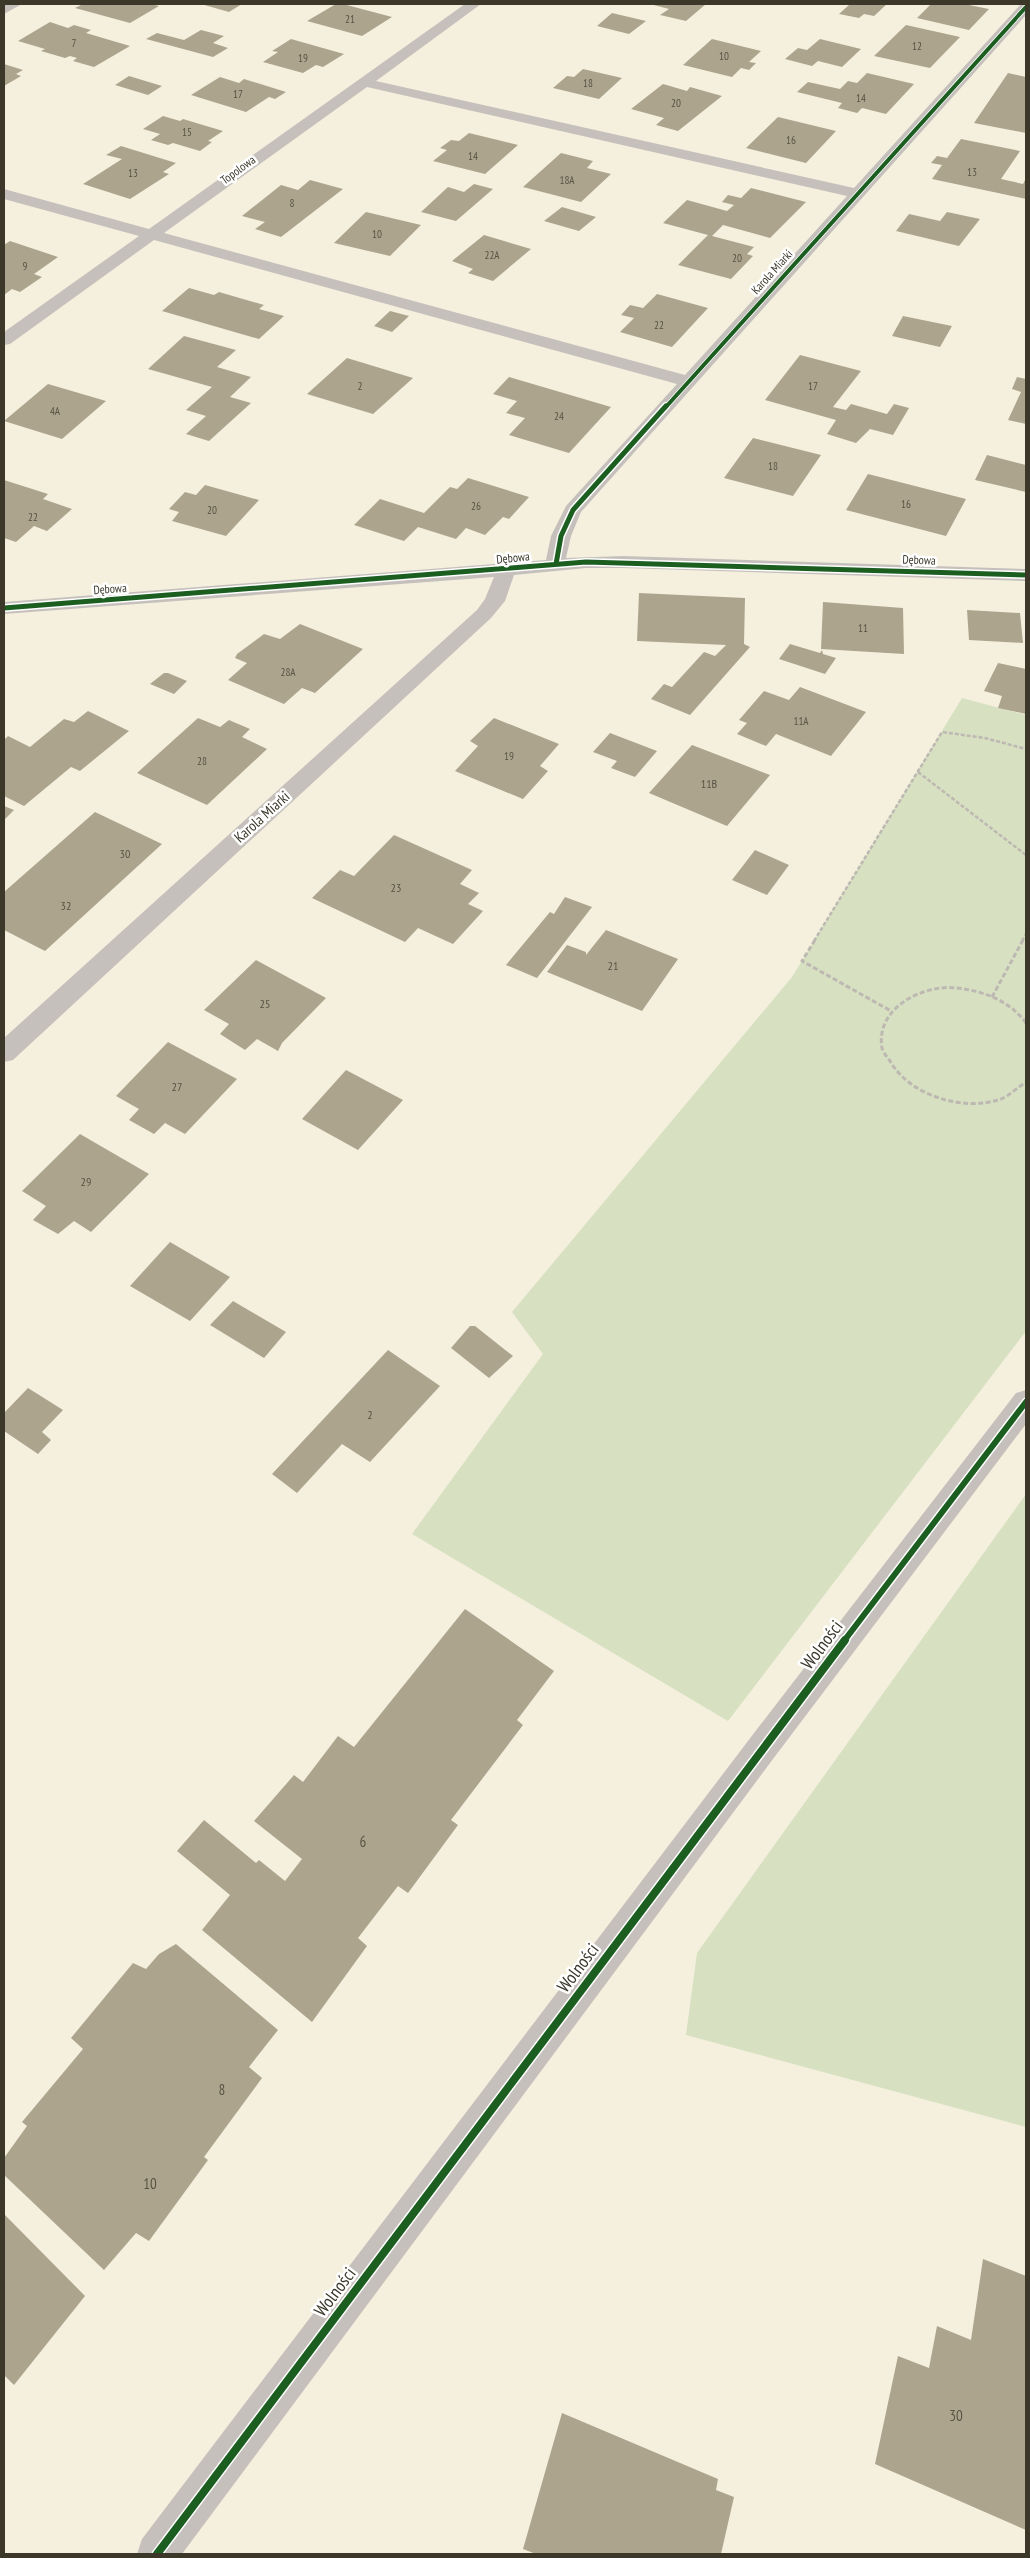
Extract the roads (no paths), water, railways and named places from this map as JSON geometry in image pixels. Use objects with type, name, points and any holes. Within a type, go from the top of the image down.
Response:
[{"type":"street","points":[[4,10],[16,4]]},
{"type":"street","name":"Topolowa","points":[[4,340],[148,235],[474,4]]},
{"type":"street","name":"Karola Miarki","points":[[556,564],[559,539],[573,510],[1026,7]]},
{"type":"street","points":[[363,82],[858,194]]},
{"type":"street","points":[[4,194],[689,382]]},
{"type":"street","name":"Dębowa","points":[[4,608],[506,570],[556,564],[623,562],[1026,575]]},
{"type":"street","name":"Karola Miarki","points":[[4,1053],[484,614],[495,600],[506,570]]},
{"type":"street","name":"Wolności","points":[[157,2554],[750,1764],[1026,1402]]}]
